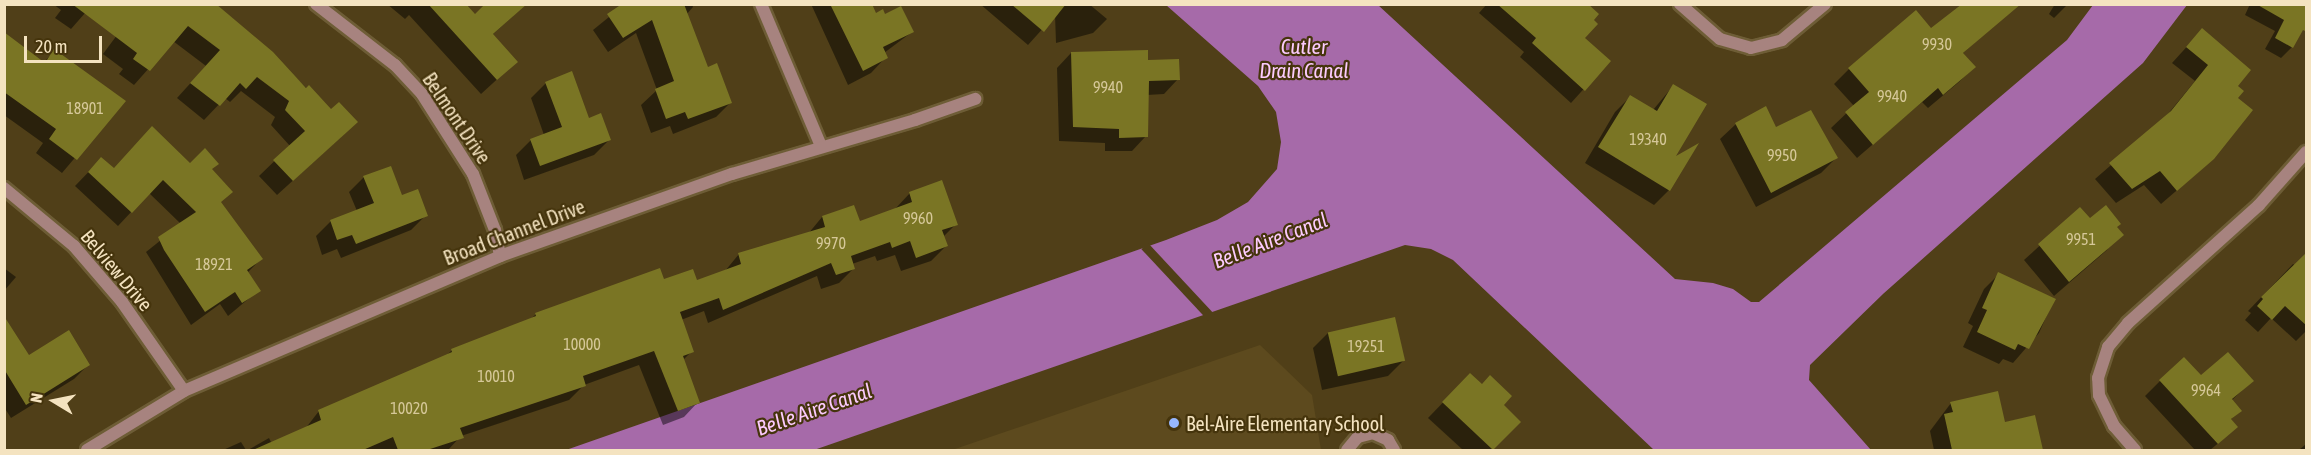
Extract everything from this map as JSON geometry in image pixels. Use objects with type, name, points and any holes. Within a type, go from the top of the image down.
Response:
[{"type":"street","name":"Belmont Drive","points":[[316,4],[395,65],[422,94],[473,174],[495,230],[500,256]]},
{"type":"street","points":[[761,4],[821,146]]},
{"type":"street","points":[[1680,4],[1714,35],[1744,46],[1767,46],[1782,40],[1826,4]]},
{"type":"street","name":"Broad Channel Drive","points":[[87,450],[184,392],[500,256],[821,146],[915,120],[975,99]]},
{"type":"street","points":[[2135,450],[2106,413],[2099,395],[2098,378],[2104,356],[2119,333],[2259,205],[2307,152]]},
{"type":"street","name":"Belview Drive","points":[[4,188],[74,246],[122,302],[184,392]]},
{"type":"street","points":[[1347,450],[1358,437],[1373,434],[1388,440],[1394,450]]},
{"type":"shaded area","name":"Bel-Aire Elementary School","points":[[1260,345],[1312,395],[1321,450],[952,450]]},
{"type":"water","points":[[1166,5],[1378,5],[1675,279],[1713,283],[1733,289],[1751,302],[1759,302],[2067,40],[2093,5],[2187,5],[2143,63],[1883,294],[1810,365],[1809,380],[1871,450],[1654,450],[1453,260],[1431,249],[1405,245],[814,450],[566,450],[1166,240],[1217,220],[1248,202],[1277,169],[1281,142],[1276,112],[1258,86]]},
{"type":"pier","points":[[1148,243],[1215,315],[1208,321],[1141,249]]},
{"type":"building","points":[[72,4],[216,4],[273,52],[306,88],[309,85],[331,109],[339,102],[358,122],[293,181],[273,160],[305,131],[285,110],[289,101],[257,77],[246,89],[240,83],[220,106],[190,83],[220,50],[188,26],[150,71],[133,59],[137,53]]},
{"type":"building","points":[[428,4],[466,4],[475,14],[485,4],[527,4],[493,34],[518,62],[497,80]]},
{"type":"building","points":[[622,4],[684,4],[708,67],[717,63],[732,103],[688,119],[685,112],[666,119],[655,89],[674,81],[652,20],[623,38],[607,14]]},
{"type":"building","points":[[830,4],[872,4],[876,13],[883,9],[885,14],[901,6],[914,32],[883,47],[888,58],[863,71]]},
{"type":"building","points":[[1011,4],[1066,4],[1044,32]]},
{"type":"building","points":[[1497,4],[1588,4],[1599,14],[1594,20],[1598,24],[1585,38],[1611,61],[1585,91],[1532,43],[1536,38]]},
{"type":"building","points":[[1962,4],[2021,4],[1963,53],[1976,67],[1943,95],[1938,88],[1873,145],[1845,112],[1869,92],[1848,68],[1916,10],[1931,28]]},
{"type":"building","points":[[2256,4],[2307,4],[2307,32],[2303,30],[2293,48],[2275,38],[2284,20]]},
{"type":"building","points":[[2202,28],[2251,70],[2238,86],[2244,91],[2238,98],[2253,110],[2214,159],[2177,191],[2160,171],[2132,189],[2109,163],[2171,111],[2208,65],[2186,47]]},
{"type":"building","points":[[4,32],[45,63],[54,49],[126,101],[77,160],[49,139],[56,129],[4,92]]},
{"type":"building","points":[[1148,50],[1148,60],[1179,59],[1180,80],[1149,81],[1148,137],[1119,138],[1119,129],[1073,127],[1071,52]]},
{"type":"building","points":[[572,71],[589,118],[601,113],[611,140],[540,166],[530,139],[562,127],[545,82]]},
{"type":"building","points":[[1673,84],[1707,104],[1676,156],[1699,143],[1670,191],[1598,147],[1630,95],[1657,111]]},
{"type":"building","points":[[1766,106],[1776,127],[1811,110],[1838,158],[1771,193],[1735,123]]},
{"type":"building","points":[[152,126],[190,163],[205,148],[219,164],[212,169],[233,192],[221,202],[263,259],[247,270],[261,291],[242,303],[235,292],[205,312],[164,250],[158,237],[196,212],[163,180],[132,213],[88,172],[101,157],[114,168]]},
{"type":"building","points":[[391,166],[402,195],[418,189],[428,216],[356,244],[352,235],[337,240],[330,220],[374,203],[363,176]]},
{"type":"building","points":[[942,180],[958,225],[942,230],[948,246],[916,258],[910,241],[892,248],[890,242],[851,256],[855,269],[836,275],[831,263],[723,310],[719,298],[680,312],[694,352],[683,356],[700,403],[678,411],[654,351],[583,376],[586,386],[460,428],[464,438],[427,450],[398,450],[393,437],[363,450],[253,450],[321,420],[318,410],[452,352],[451,349],[536,316],[535,313],[660,268],[664,279],[693,269],[697,280],[741,264],[738,253],[825,227],[822,216],[854,205],[860,221],[912,202],[909,192]]},
{"type":"building","points":[[2106,205],[2121,224],[2117,227],[2124,235],[2069,282],[2038,244],[2080,207],[2090,218]]},
{"type":"building","points":[[2307,252],[2307,326],[2285,306],[2272,320],[2257,306],[2263,299],[2261,297]]},
{"type":"building","points":[[1998,272],[2056,299],[2029,349],[2018,344],[2015,350],[1977,332],[1987,310],[1982,308]]},
{"type":"building","points":[[4,316],[29,355],[69,330],[90,365],[26,405],[4,369]]},
{"type":"building","points":[[1395,317],[1405,361],[1338,376],[1328,333]]},
{"type":"building","points":[[2228,352],[2254,381],[2232,399],[2242,411],[2231,419],[2238,427],[2218,444],[2159,380],[2184,357],[2201,375]]},
{"type":"building","points":[[1470,373],[1482,384],[1490,375],[1512,396],[1504,405],[1521,422],[1493,450],[1442,402]]},
{"type":"building","points":[[1998,391],[2005,422],[2035,415],[2043,450],[1952,450],[1944,414],[1953,412],[1950,402]]},
{"type":"place","name":"Bel-Aire Elementary School","points":[[1174,423]]},
{"type":"water label","name":"Cutler Drain Canal","points":[[1304,58]]},
{"type":"water label","name":"Belle Aire Canal","points":[[1270,240]]},
{"type":"water label","name":"Belle Aire Canal","points":[[814,409]]}]
